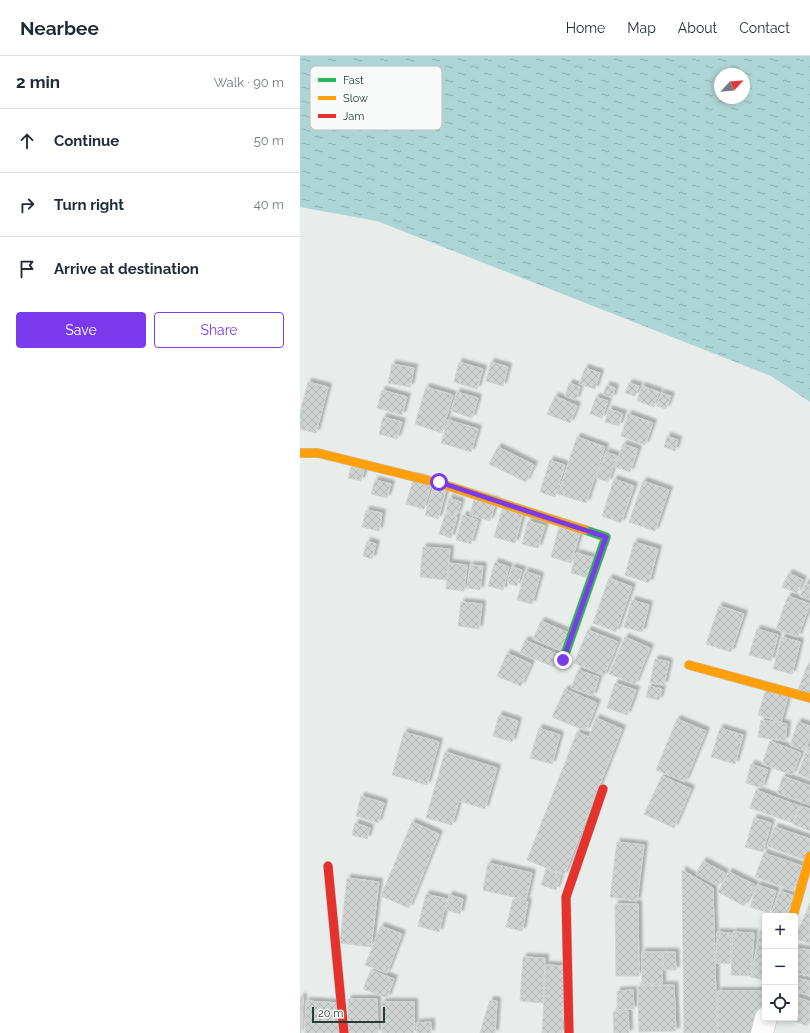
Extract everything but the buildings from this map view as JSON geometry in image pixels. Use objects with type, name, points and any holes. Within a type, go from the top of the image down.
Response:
[{"type":"street","points":[[300,453],[318,453],[439,482],[606,537],[563,660]]},
{"type":"street","points":[[689,665],[810,698]]},
{"type":"street","points":[[569,1033],[566,898],[603,789]]},
{"type":"street","points":[[794,913],[810,856]]},
{"type":"street","points":[[328,866],[344,1033]]},
{"type":"street","points":[[762,1033],[765,1021]]},
{"type":"water","points":[[300,56],[810,56],[810,402],[771,376],[377,221],[300,207]]},
{"type":"traffic: fast","points":[[563,660],[606,537],[585,530]]},
{"type":"traffic: slow","points":[[300,453],[318,453],[439,483],[585,530]]},
{"type":"traffic: slow","points":[[689,665],[810,698]]},
{"type":"traffic: slow","points":[[794,913],[810,856]]},
{"type":"traffic: jam","points":[[569,1033],[566,897],[603,789]]},
{"type":"traffic: jam","points":[[328,866],[344,1033]]},
{"type":"route","points":[[439,482],[606,537],[563,660]]}]
